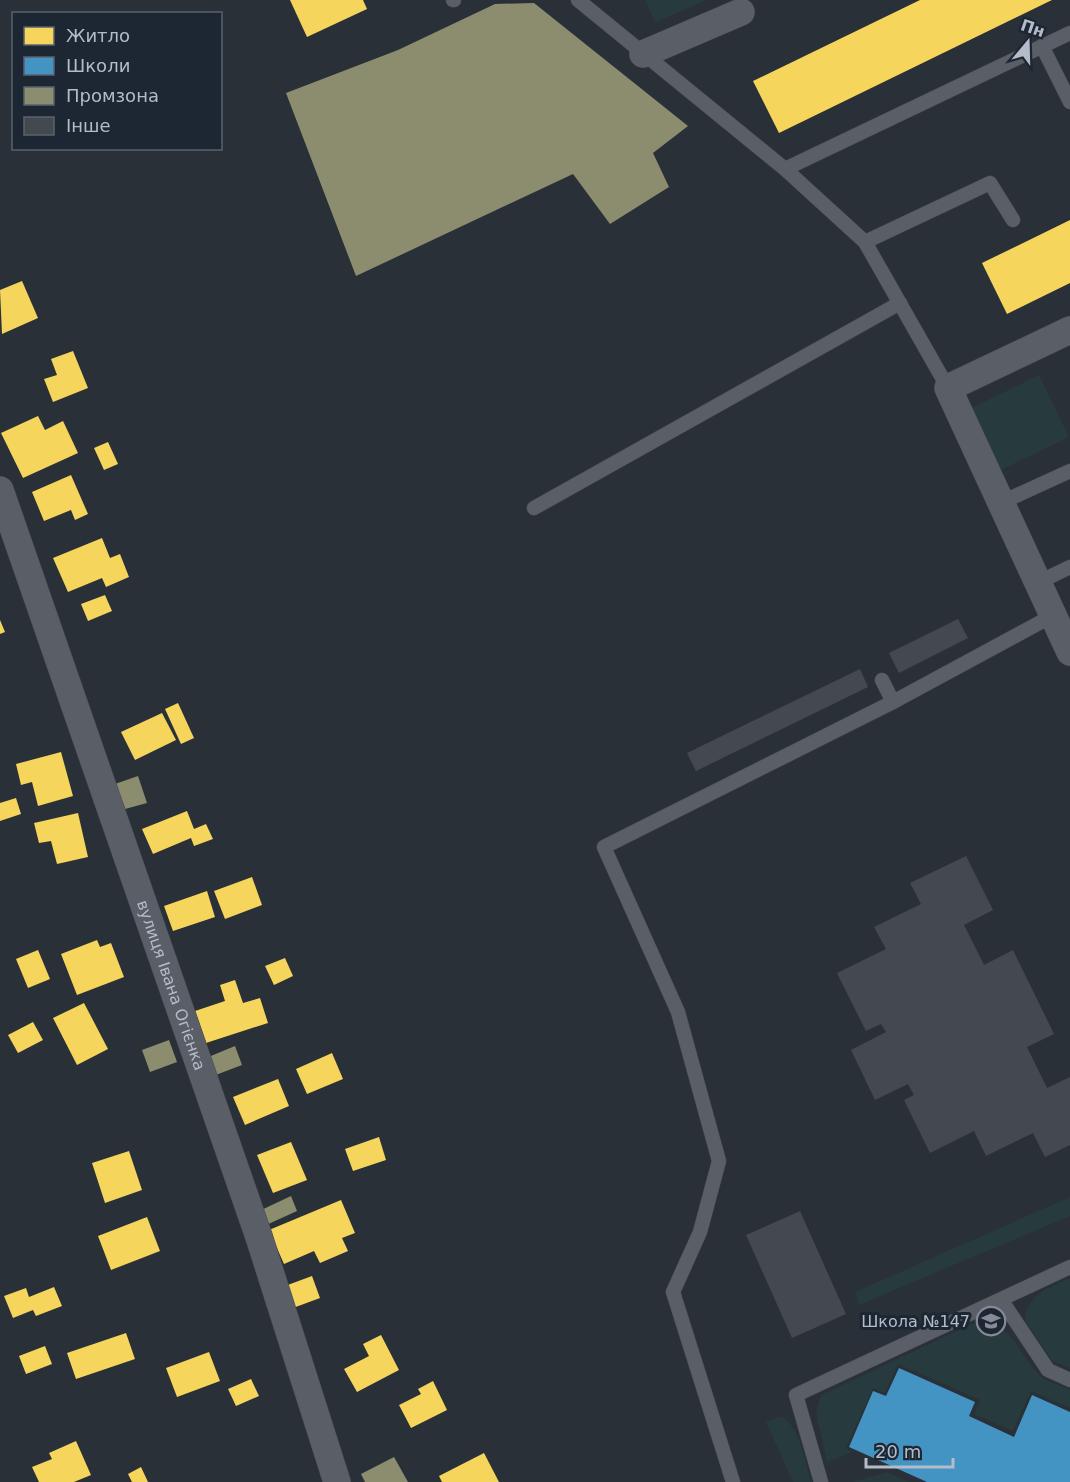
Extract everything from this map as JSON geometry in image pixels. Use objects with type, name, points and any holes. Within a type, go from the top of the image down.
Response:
[{"type":"street","points":[[643,54],[741,12]]},
{"type":"street","points":[[1070,330],[948,388],[1070,652]]},
{"type":"street","name":"вулиця Івана Огієнка","points":[[0,490],[259,1237],[337,1482]]},
{"type":"lane","points":[[578,0],[784,169],[865,242],[948,388]]},
{"type":"lane","points":[[784,169],[1070,33]]},
{"type":"lane","points":[[1042,46],[1070,102]]},
{"type":"lane","points":[[865,242],[990,183],[1013,220]]},
{"type":"lane","points":[[534,508],[900,303]]},
{"type":"lane","points":[[1000,503],[1070,471]]},
{"type":"lane","points":[[1037,583],[1070,567]]},
{"type":"lane","points":[[733,1482],[673,1292],[700,1232],[719,1161],[678,1011],[604,847],[893,702],[1052,616]]},
{"type":"lane","points":[[882,680],[893,702]]},
{"type":"lane","points":[[821,1482],[796,1395],[1002,1301],[1070,1267]]},
{"type":"lane","points":[[1002,1301],[1048,1370],[1070,1380]]},
{"type":"green space","points":[[645,0],[706,0],[655,23]]},
{"type":"green space","points":[[1039,375],[1069,437],[995,473],[965,411]]},
{"type":"green space","points":[[1070,1197],[1070,1216],[859,1305],[855,1292]]},
{"type":"green space","points":[[1070,1278],[1070,1368],[1052,1361],[1025,1320],[1030,1304],[1040,1293]]},
{"type":"green space","points":[[986,1322],[1005,1331],[1043,1378],[1070,1390],[1070,1408],[1031,1391],[1013,1431],[974,1414],[980,1400],[898,1364],[885,1393],[873,1388],[846,1448],[852,1452],[827,1462],[816,1412],[821,1395],[974,1323]]},
{"type":"green space","points":[[780,1417],[787,1420],[797,1435],[811,1482],[793,1482],[766,1422]]},
{"type":"green space","points":[[887,1472],[909,1482],[853,1482]]},
{"type":"building: Житло","points":[[290,0],[363,0],[367,9],[307,37]]},
{"type":"building: Житло","points":[[920,0],[1052,0],[779,133],[753,81]]},
{"type":"building: Житло","points":[[1070,220],[1070,283],[1007,314],[982,263]]},
{"type":"building: Житло","points":[[22,281],[38,318],[2,334],[0,290]]},
{"type":"building: Житло","points":[[73,351],[88,388],[53,402],[44,379],[57,375],[51,359]]},
{"type":"building: Житло","points":[[38,416],[45,430],[63,421],[78,453],[23,478],[1,433]]},
{"type":"building: Житло","points":[[108,442],[118,464],[104,470],[94,448]]},
{"type":"building: Житло","points":[[71,475],[88,514],[75,520],[71,510],[44,521],[32,492]]},
{"type":"building: Житло","points":[[102,538],[110,558],[120,554],[129,577],[106,587],[102,578],[68,592],[53,558]]},
{"type":"building: Житло","points":[[105,595],[112,611],[88,621],[81,604]]},
{"type":"building: Житло","points":[[0,620],[5,632],[0,634]]},
{"type":"building: Житло","points":[[178,703],[194,738],[181,744],[165,709]]},
{"type":"building: Житло","points":[[162,713],[176,740],[135,760],[121,732]]},
{"type":"building: Житло","points":[[61,752],[73,796],[38,806],[32,782],[21,785],[16,764]]},
{"type":"building: Житло","points":[[16,798],[21,814],[0,821],[0,803]]},
{"type":"building: Житло","points":[[187,811],[194,829],[206,824],[213,839],[194,846],[191,838],[153,854],[142,829]]},
{"type":"building: Житло","points":[[78,813],[88,857],[57,864],[51,841],[39,843],[34,823]]},
{"type":"building: Житло","points":[[252,877],[262,905],[225,919],[214,891]]},
{"type":"building: Житло","points":[[207,891],[215,917],[173,931],[164,906]]},
{"type":"building: Житло","points":[[97,940],[100,947],[111,943],[124,977],[77,995],[61,954]]},
{"type":"building: Житло","points":[[38,950],[50,979],[28,988],[16,959]]},
{"type":"building: Житло","points":[[285,958],[293,976],[274,985],[265,966]]},
{"type":"building: Житло","points":[[235,980],[243,1003],[260,998],[268,1023],[206,1043],[195,1011],[225,1001],[220,985]]},
{"type":"building: Житло","points":[[84,1003],[108,1049],[77,1065],[53,1018]]},
{"type":"building: Житло","points":[[33,1022],[43,1040],[18,1053],[8,1035]]},
{"type":"building: Житло","points":[[332,1053],[343,1079],[307,1094],[296,1069]]},
{"type":"building: Житло","points":[[278,1079],[289,1106],[245,1125],[233,1097]]},
{"type":"building: Житло","points":[[379,1137],[386,1160],[353,1171],[345,1149]]},
{"type":"building: Житло","points":[[291,1142],[307,1180],[273,1193],[257,1155]]},
{"type":"building: Житло","points":[[129,1151],[142,1190],[105,1203],[92,1163]]},
{"type":"building: Житло","points":[[341,1200],[355,1233],[342,1238],[348,1251],[320,1263],[314,1251],[284,1264],[269,1230]]},
{"type":"building: Житло","points":[[147,1217],[160,1251],[111,1270],[98,1236]]},
{"type":"building: Житло","points":[[312,1276],[320,1298],[293,1308],[285,1286]]},
{"type":"building: Житло","points":[[54,1287],[62,1306],[36,1316],[33,1310],[13,1318],[4,1296],[26,1288],[29,1297]]},
{"type":"building: Житло","points":[[126,1333],[135,1359],[76,1379],[67,1353]]},
{"type":"building: Житло","points":[[381,1335],[399,1370],[357,1392],[344,1369],[369,1356],[363,1344]]},
{"type":"building: Житло","points":[[45,1346],[52,1364],[26,1374],[19,1356]]},
{"type":"building: Житло","points":[[209,1352],[220,1381],[177,1397],[166,1368]]},
{"type":"building: Житло","points":[[251,1379],[259,1396],[236,1406],[228,1389]]},
{"type":"building: Житло","points":[[433,1381],[447,1410],[411,1428],[399,1405],[421,1394],[418,1389]]},
{"type":"building: Житло","points":[[76,1441],[91,1475],[74,1482],[39,1482],[32,1467],[52,1459],[49,1453]]},
{"type":"building: Житло","points":[[484,1453],[499,1482],[442,1482],[439,1476]]},
{"type":"building: Житло","points":[[141,1467],[148,1482],[132,1482],[128,1474]]},
{"type":"building: Школи","points":[[899,1368],[975,1402],[969,1416],[1014,1437],[1032,1395],[1070,1412],[1070,1482],[927,1482],[849,1447],[873,1391],[886,1396]]},
{"type":"building: Промзона","points":[[534,3],[688,126],[653,153],[669,187],[610,224],[573,174],[356,276],[286,93],[398,50],[495,4]]},
{"type":"building: Промзона","points":[[138,776],[147,803],[125,809],[115,784]]},
{"type":"building: Промзона","points":[[169,1040],[177,1062],[150,1072],[142,1050]]},
{"type":"building: Промзона","points":[[235,1046],[242,1065],[213,1076],[206,1058]]},
{"type":"building: Промзона","points":[[291,1196],[297,1211],[264,1226],[257,1212]]},
{"type":"building: Промзона","points":[[394,1457],[408,1482],[365,1482],[361,1474]]},
{"type":"building: Інше","points":[[958,619],[968,638],[899,673],[889,653]]},
{"type":"building: Інше","points":[[860,669],[868,687],[696,771],[687,753]]},
{"type":"building: Інше","points":[[966,856],[993,910],[964,925],[984,965],[1013,950],[1054,1034],[1027,1047],[1047,1088],[1070,1077],[1070,1145],[1045,1157],[1033,1133],[986,1156],[974,1131],[930,1153],[904,1100],[914,1095],[908,1084],[875,1100],[851,1050],[886,1032],[881,1024],[866,1031],[837,973],[886,949],[874,927],[921,904],[910,883]]},
{"type":"building: Інше","points":[[800,1211],[846,1314],[792,1338],[746,1235]]},
{"type":"place","name":"Школа №147","points":[[991,1321]]}]
